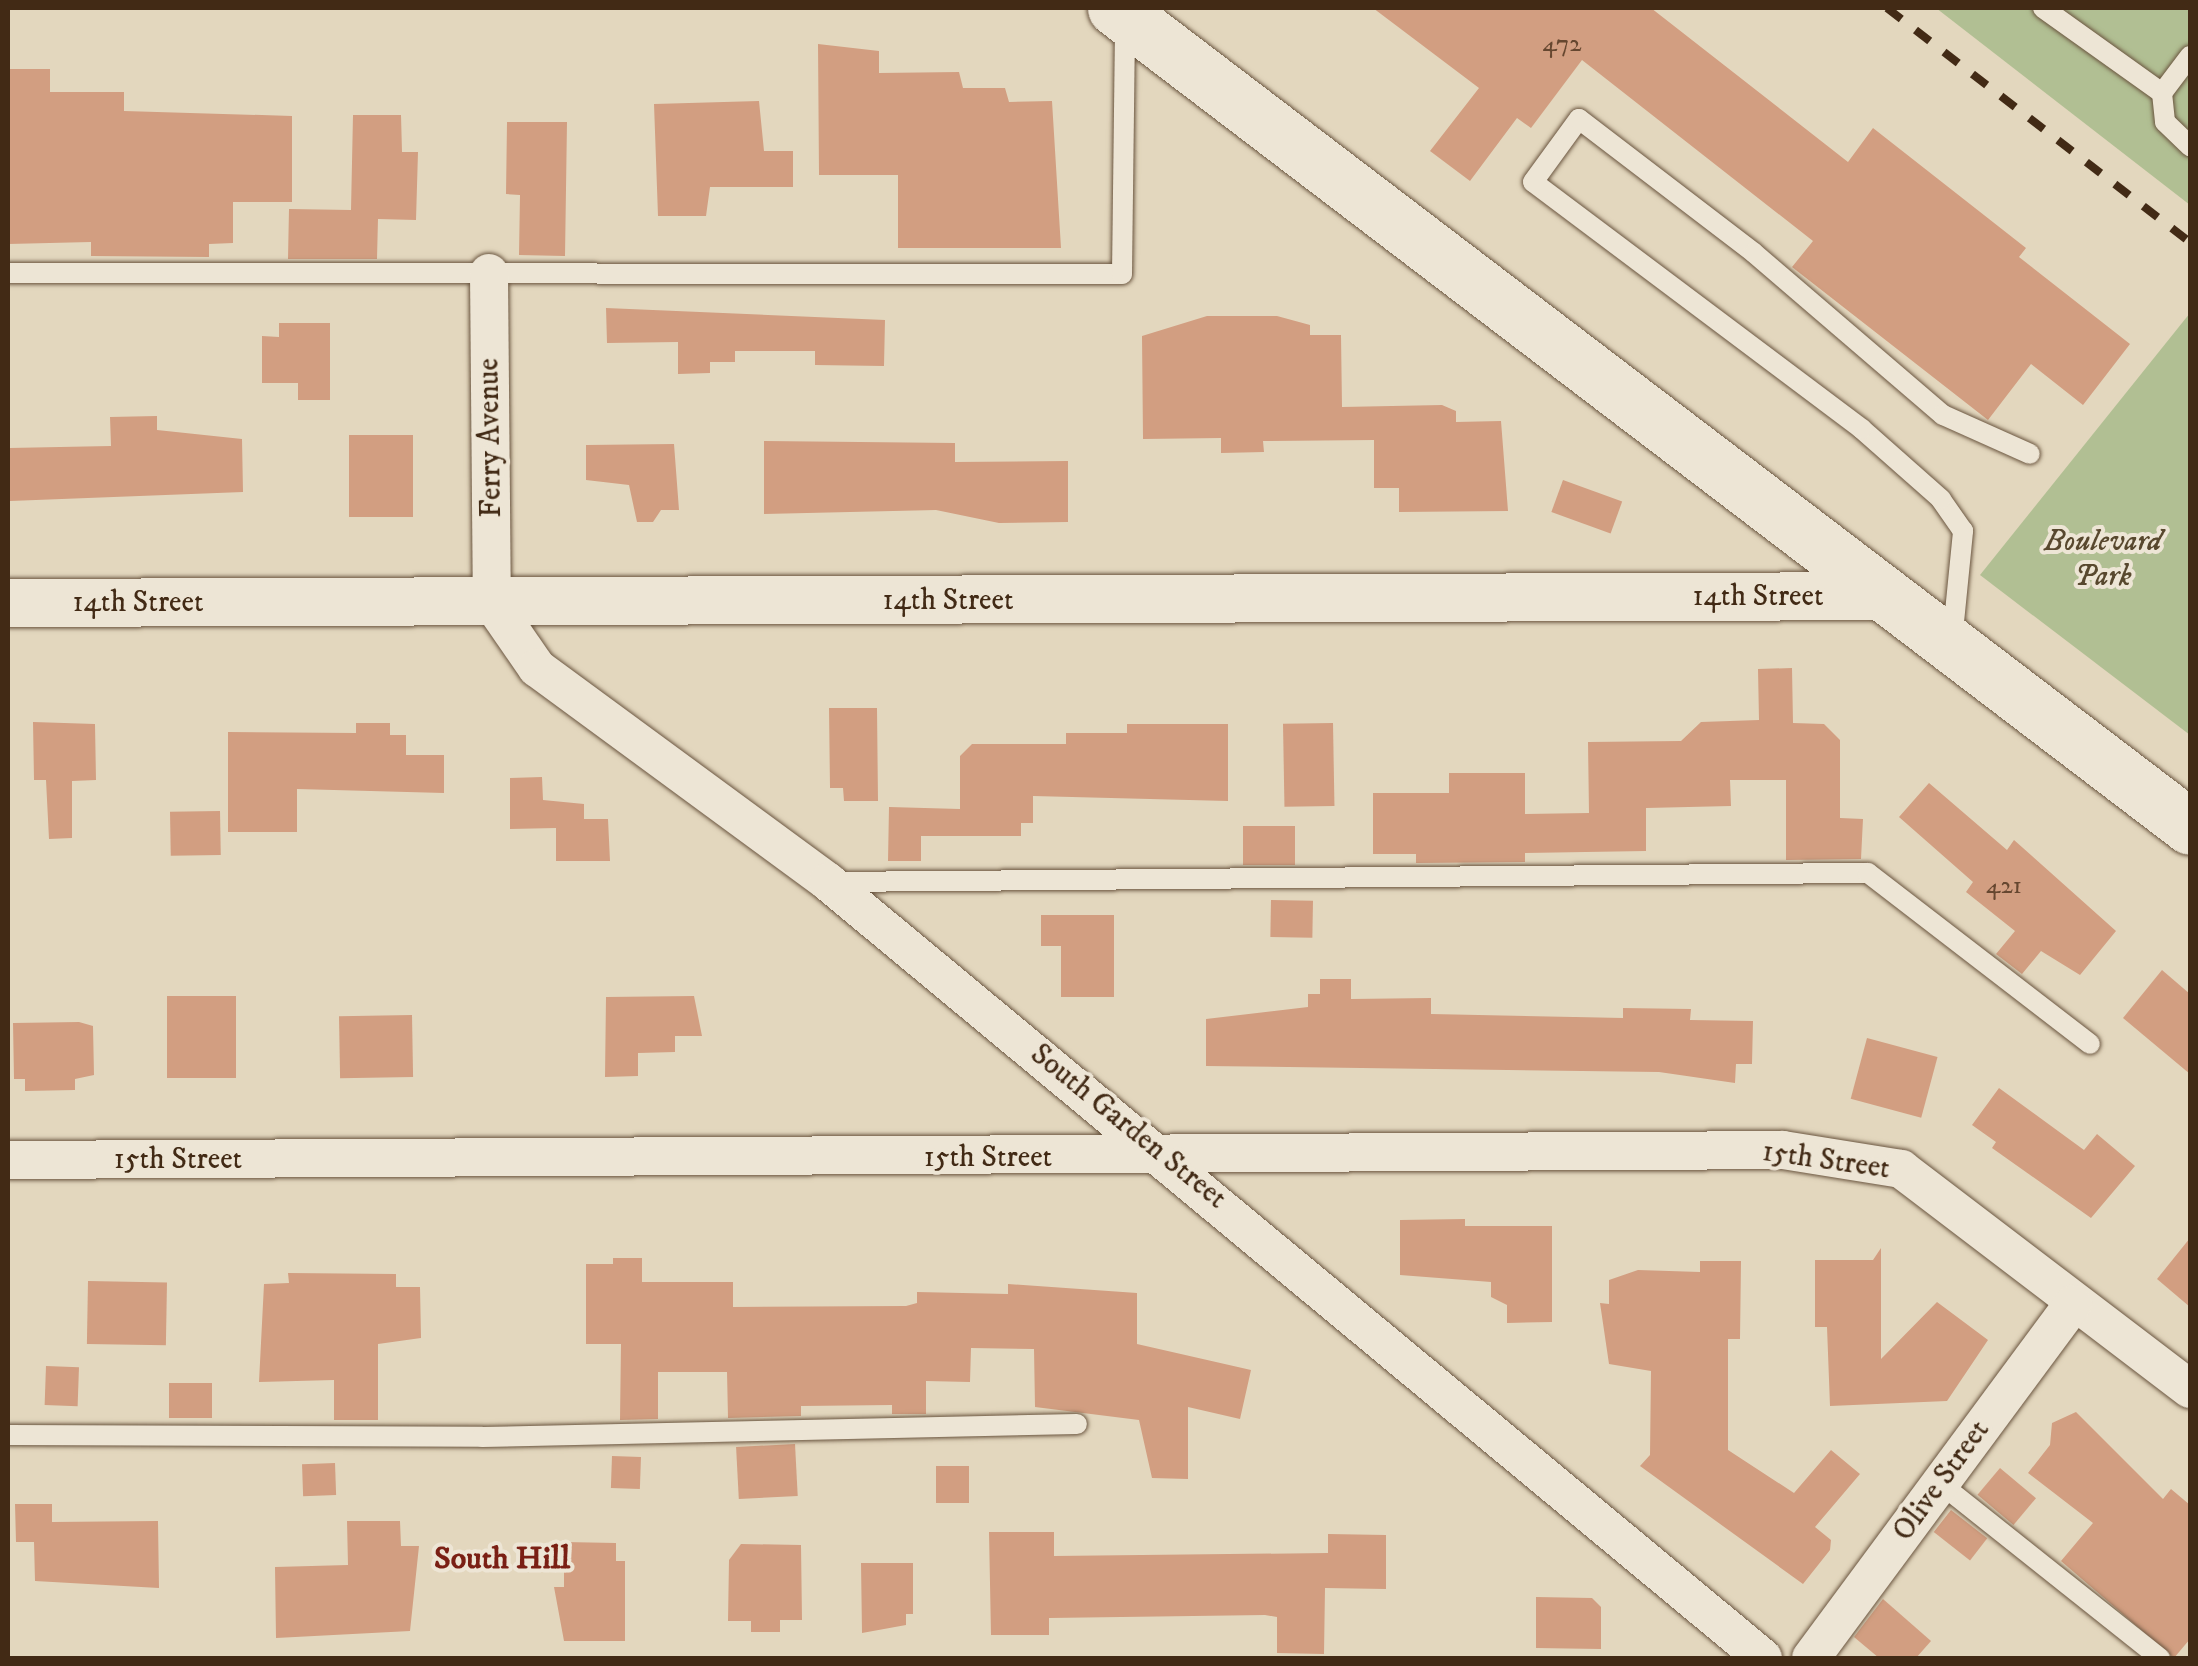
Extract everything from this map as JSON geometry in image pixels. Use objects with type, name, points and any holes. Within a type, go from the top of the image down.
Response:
[{"type":"main road","points":[[1120,11],[2190,828]]},
{"type":"street","name":"Ferry Avenue","points":[[489,274],[492,603]]},
{"type":"street","name":"14th Street","points":[[8,603],[1888,596]]},
{"type":"street","name":"South Garden Street","points":[[492,603],[537,668],[828,882],[1165,1157],[1762,1658]]},
{"type":"street","name":"15th Street","points":[[8,1160],[1165,1157],[1783,1150],[1901,1169],[2073,1304],[2190,1389]]},
{"type":"street","name":"Olive Street","points":[[1812,1658],[2073,1304]]},
{"type":"lane","points":[[2043,8],[2162,93]]},
{"type":"lane","points":[[8,273],[1122,274],[1120,11]]},
{"type":"lane","points":[[2190,56],[2162,93],[2165,122],[2190,146]]},
{"type":"lane","points":[[1952,644],[1962,531],[1941,499],[1862,429],[1533,182],[1579,119],[1754,253],[1943,415],[2030,454]]},
{"type":"lane","points":[[828,882],[1868,873],[2090,1044]]},
{"type":"lane","points":[[8,1436],[482,1437],[1077,1424]]},
{"type":"lane","points":[[1940,1484],[2160,1658]]},
{"type":"green space","points":[[1936,8],[2190,8],[2190,205]]},
{"type":"green space","name":"Boulevard Park","points":[[2190,313],[2190,735],[1980,575]]},
{"type":"building","points":[[1373,8],[1651,8],[1848,162],[1873,128],[2026,248],[2019,257],[2130,344],[2083,405],[2031,364],[1988,420],[1792,267],[1813,241],[1582,60],[1531,128],[1517,118],[1470,181],[1430,151],[1479,88]]},
{"type":"building","points":[[818,44],[879,51],[879,73],[959,72],[963,88],[1005,88],[1009,102],[1052,101],[1061,248],[898,248],[898,175],[819,175]]},
{"type":"building","points":[[8,69],[50,69],[50,92],[124,92],[124,111],[292,116],[292,202],[233,202],[233,243],[209,244],[209,257],[91,256],[91,242],[8,244]]},
{"type":"building","points":[[759,101],[764,151],[793,151],[793,187],[710,187],[706,216],[658,216],[654,104]]},
{"type":"building","points":[[353,115],[401,115],[402,152],[418,152],[416,220],[378,219],[377,259],[288,259],[289,209],[351,210]]},
{"type":"building","points":[[507,122],[567,122],[565,256],[519,255],[520,195],[506,194]]},
{"type":"building","points":[[606,308],[885,320],[884,366],[815,365],[815,351],[735,351],[735,362],[710,362],[710,373],[678,374],[678,342],[607,343]]},
{"type":"building","points":[[1207,316],[1277,316],[1310,325],[1310,335],[1341,335],[1342,407],[1442,405],[1456,411],[1456,422],[1501,421],[1508,511],[1399,512],[1399,488],[1374,488],[1374,440],[1263,441],[1264,452],[1221,453],[1221,438],[1143,439],[1142,336]]},
{"type":"building","points":[[279,323],[330,323],[330,400],[298,400],[298,383],[262,383],[262,336],[279,337]]},
{"type":"building","points":[[157,416],[157,430],[242,439],[243,492],[10,501],[9,448],[111,446],[110,417]]},
{"type":"building","points":[[349,435],[413,435],[413,517],[349,517]]},
{"type":"building","points":[[764,441],[955,443],[955,462],[1068,461],[1068,522],[999,523],[936,510],[764,514]]},
{"type":"building","points":[[674,444],[679,510],[661,510],[653,522],[637,522],[629,485],[586,480],[586,445]]},
{"type":"building","points":[[1563,480],[1622,502],[1611,533],[1551,512]]},
{"type":"building","points":[[1792,668],[1793,723],[1824,724],[1840,740],[1840,818],[1863,819],[1861,859],[1786,860],[1786,780],[1730,780],[1731,806],[1646,808],[1646,851],[1525,853],[1525,862],[1416,863],[1416,854],[1373,854],[1373,793],[1449,793],[1449,773],[1525,773],[1525,814],[1589,813],[1588,742],[1681,741],[1701,722],[1759,720],[1758,669]]},
{"type":"building","points":[[829,708],[877,708],[878,801],[844,801],[843,788],[830,788]]},
{"type":"building","points":[[33,722],[95,724],[96,780],[72,781],[72,838],[49,839],[46,780],[34,780]]},
{"type":"building","points":[[356,723],[390,723],[390,735],[406,735],[406,755],[444,755],[444,793],[297,789],[297,832],[228,832],[228,732],[356,733]]},
{"type":"building","points":[[1333,723],[1334,806],[1284,807],[1283,724]]},
{"type":"building","points":[[1127,724],[1228,724],[1228,801],[1033,796],[1033,823],[1021,823],[1021,836],[921,836],[921,861],[888,861],[889,807],[960,809],[960,756],[972,744],[1066,744],[1066,733],[1127,733]]},
{"type":"building","points":[[542,777],[543,800],[584,804],[584,819],[608,819],[610,861],[556,861],[556,828],[510,829],[510,778]]},
{"type":"building","points":[[1929,783],[2007,850],[2014,840],[2116,931],[2080,975],[2041,951],[2022,974],[1996,954],[2015,931],[1966,892],[1973,882],[1899,817]]},
{"type":"building","points":[[220,811],[221,855],[171,856],[170,812]]},
{"type":"building","points":[[1243,826],[1295,826],[1295,865],[1243,865]]},
{"type":"building","points":[[1271,900],[1313,901],[1312,938],[1270,937]]},
{"type":"building","points":[[1041,915],[1114,915],[1114,997],[1061,997],[1061,946],[1041,946]]},
{"type":"building","points":[[2162,970],[2190,994],[2190,1074],[2123,1018]]},
{"type":"building","points":[[1320,979],[1351,979],[1351,999],[1431,998],[1431,1014],[1623,1018],[1623,1008],[1691,1009],[1690,1020],[1753,1021],[1752,1064],[1736,1064],[1735,1083],[1659,1072],[1206,1066],[1206,1019],[1308,1007],[1308,994],[1320,994]]},
{"type":"building","points":[[167,996],[236,996],[236,1078],[167,1078]]},
{"type":"building","points":[[694,996],[702,1036],[675,1036],[675,1052],[638,1053],[638,1076],[605,1077],[606,997]]},
{"type":"building","points":[[412,1015],[413,1077],[340,1078],[339,1016]]},
{"type":"building","points":[[79,1022],[93,1026],[94,1075],[75,1079],[75,1090],[25,1091],[25,1079],[14,1079],[13,1023]]},
{"type":"building","points":[[1867,1038],[1938,1057],[1921,1118],[1851,1099]]},
{"type":"building","points":[[1999,1088],[2084,1150],[2097,1134],[2135,1166],[2091,1218],[1992,1148],[1996,1142],[1972,1125]]},
{"type":"building","points":[[1465,1219],[1465,1226],[1552,1226],[1552,1322],[1507,1323],[1507,1305],[1491,1297],[1491,1282],[1400,1275],[1400,1220]]},
{"type":"building","points":[[2190,1238],[2190,1307],[2157,1279]]},
{"type":"building","points":[[1881,1248],[1881,1359],[1937,1302],[1988,1340],[1947,1401],[1830,1406],[1827,1327],[1815,1327],[1815,1260],[1873,1260]]},
{"type":"building","points":[[613,1258],[642,1258],[642,1282],[733,1282],[733,1307],[906,1306],[917,1303],[917,1292],[1008,1294],[1008,1284],[1137,1293],[1137,1344],[1251,1370],[1240,1419],[1188,1407],[1188,1479],[1152,1478],[1139,1420],[1035,1407],[1034,1349],[971,1348],[970,1382],[926,1381],[926,1414],[892,1414],[892,1405],[801,1406],[801,1416],[728,1418],[727,1372],[658,1372],[658,1419],[620,1420],[621,1344],[586,1344],[586,1264],[613,1264]]},
{"type":"building","points":[[1700,1261],[1741,1261],[1740,1339],[1728,1339],[1728,1450],[1794,1493],[1831,1450],[1860,1474],[1815,1527],[1831,1540],[1830,1550],[1803,1584],[1640,1466],[1650,1455],[1651,1371],[1609,1364],[1600,1303],[1609,1304],[1609,1280],[1638,1270],[1700,1272]]},
{"type":"building","points":[[288,1273],[396,1274],[396,1287],[420,1287],[421,1338],[378,1344],[378,1420],[334,1420],[334,1380],[259,1382],[264,1284],[289,1283]]},
{"type":"building","points":[[88,1281],[167,1282],[166,1345],[87,1344]]},
{"type":"building","points":[[46,1366],[79,1367],[78,1406],[45,1405]]},
{"type":"building","points":[[169,1383],[212,1383],[212,1418],[169,1418]]},
{"type":"building","points":[[2076,1412],[2163,1499],[2171,1489],[2190,1505],[2190,1639],[2174,1658],[2061,1561],[2093,1523],[2028,1473],[2050,1445],[2052,1423]]},
{"type":"building","points":[[795,1444],[798,1496],[739,1499],[736,1447]]},
{"type":"building","points":[[612,1456],[641,1457],[640,1489],[611,1488]]},
{"type":"building","points":[[335,1463],[336,1495],[303,1496],[302,1464]]},
{"type":"building","points":[[936,1466],[969,1466],[969,1503],[936,1503]]},
{"type":"building","points":[[2000,1468],[2036,1498],[2014,1525],[1978,1495]]},
{"type":"building","points":[[15,1504],[52,1504],[52,1522],[158,1521],[159,1588],[35,1581],[34,1542],[16,1542]]},
{"type":"building","points":[[1951,1510],[1987,1538],[1970,1560],[1934,1532]]},
{"type":"building","points":[[347,1521],[400,1521],[401,1546],[419,1546],[410,1631],[276,1638],[275,1567],[348,1565]]},
{"type":"building","points":[[989,1532],[1054,1532],[1054,1556],[1328,1553],[1328,1534],[1386,1535],[1386,1589],[1325,1588],[1324,1654],[1277,1653],[1277,1617],[1265,1615],[1049,1618],[1049,1635],[991,1635]]},
{"type":"building","points":[[564,1542],[616,1543],[616,1561],[625,1561],[625,1641],[564,1641],[554,1587],[564,1587]]},
{"type":"building","points":[[741,1544],[801,1545],[802,1620],[780,1620],[780,1632],[751,1632],[751,1621],[728,1621],[729,1560]]},
{"type":"building","points":[[861,1563],[913,1563],[913,1614],[906,1614],[906,1625],[862,1633]]},
{"type":"building","points":[[1536,1597],[1592,1598],[1601,1607],[1601,1649],[1536,1648]]},
{"type":"building","points":[[1883,1599],[1931,1641],[1916,1658],[1879,1658],[1854,1637]]},
{"type":"railway","points":[[1887,8],[2190,242]]},
{"type":"district","name":"South Hill","points":[[502,1559]]}]
